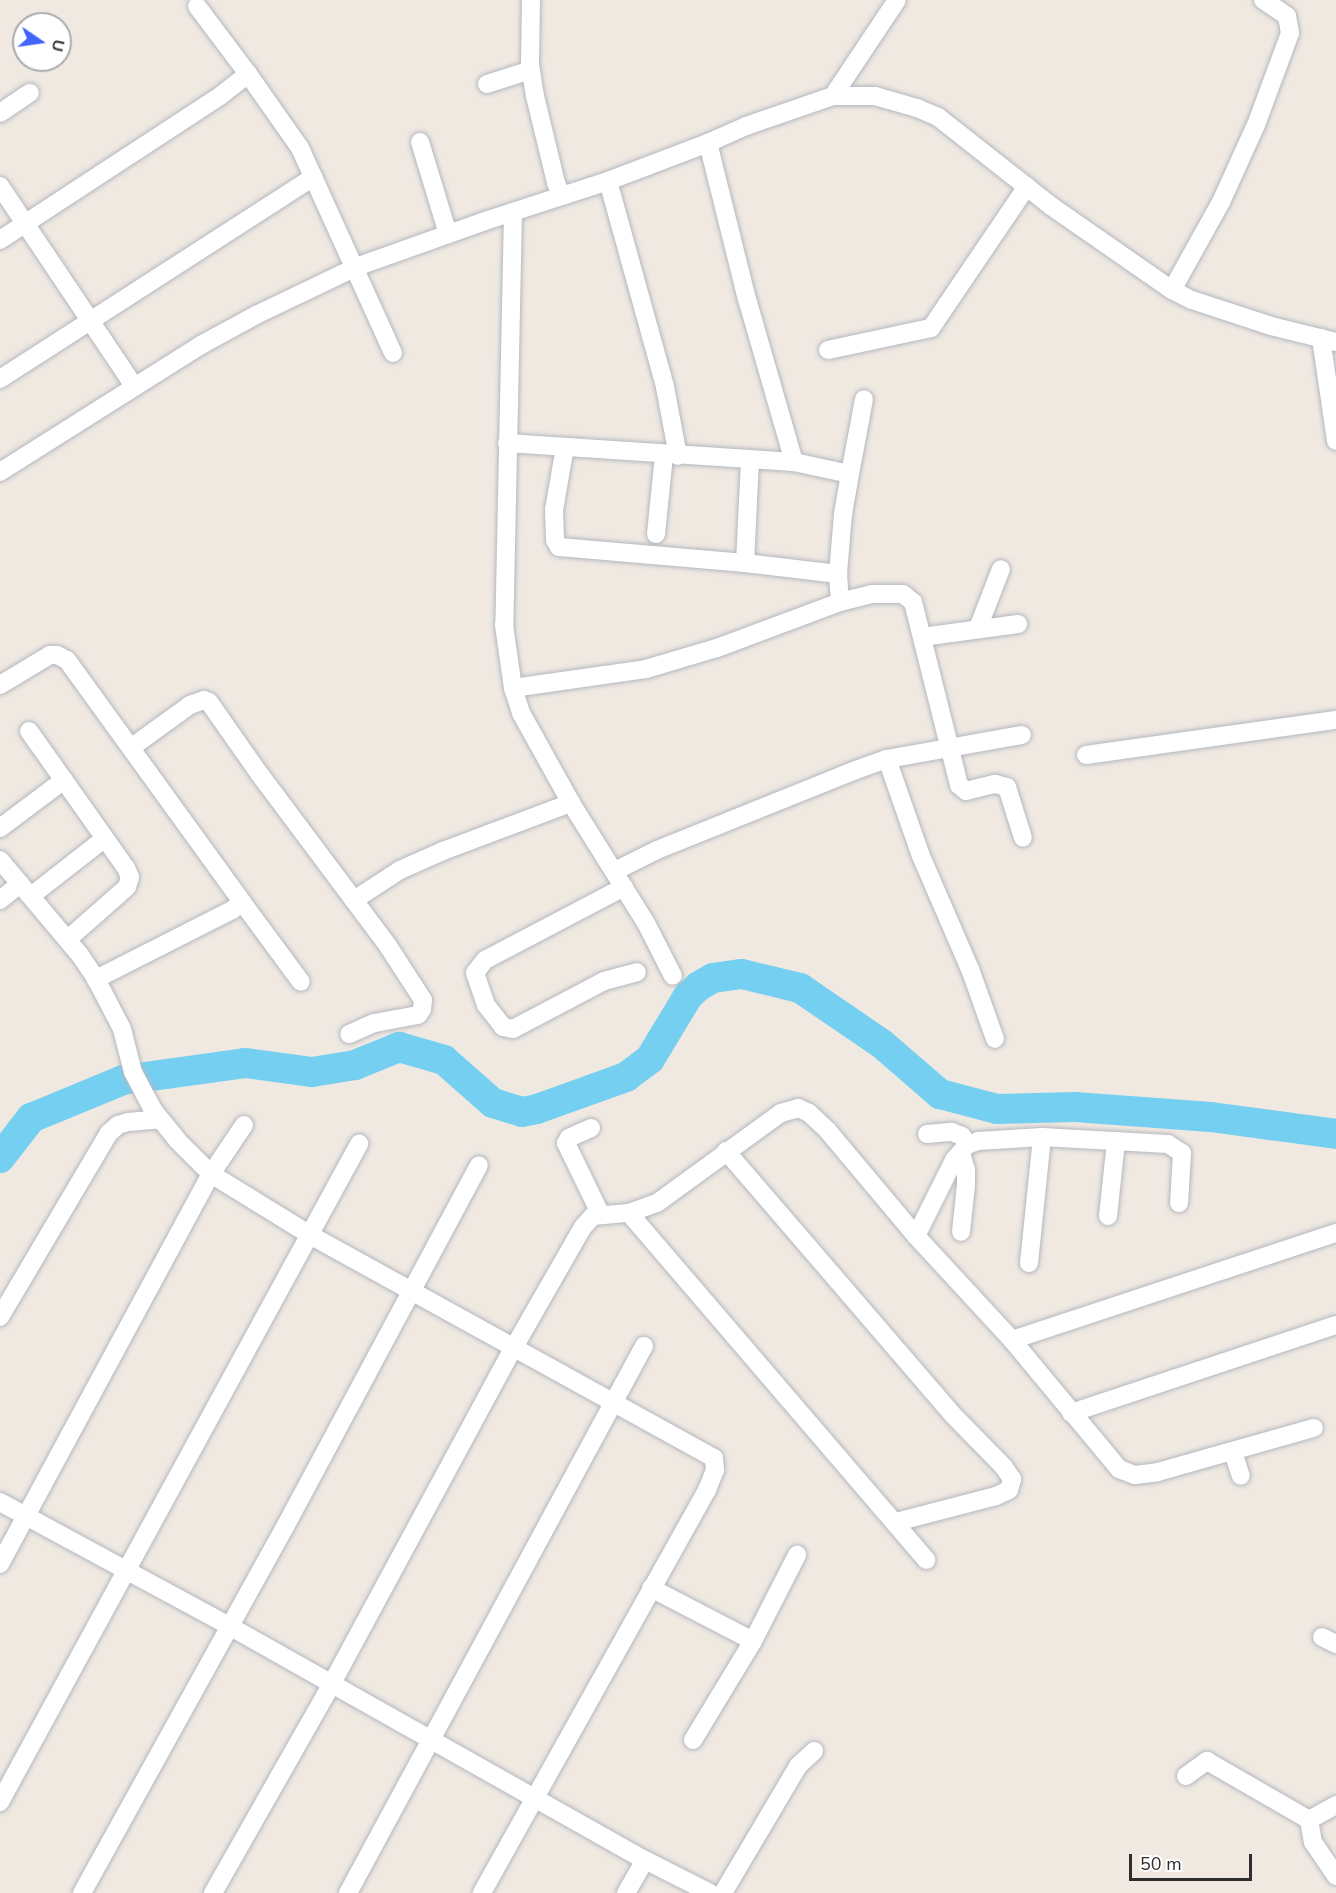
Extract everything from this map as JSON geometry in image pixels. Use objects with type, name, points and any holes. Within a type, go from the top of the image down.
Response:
[{"type":"street","points":[[833,96],[897,0]]},
{"type":"street","points":[[1172,290],[1221,202],[1256,125],[1290,33],[1287,16],[1263,0]]},
{"type":"street","points":[[534,1],[531,70],[545,143],[562,195]]},
{"type":"street","points":[[198,6],[300,148],[356,267],[393,353]]},
{"type":"street","points":[[487,84],[531,70]]},
{"type":"street","points":[[0,240],[230,89],[248,74]]},
{"type":"street","points":[[0,113],[30,93]]},
{"type":"street","points":[[0,472],[133,385],[256,315],[356,267],[608,181],[708,144],[746,126],[833,96],[875,96],[917,108],[938,117],[1081,228],[1172,290],[1226,312],[1328,340],[1336,441]]},
{"type":"street","points":[[420,142],[448,234]]},
{"type":"street","points":[[708,144],[747,299],[794,462]]},
{"type":"street","points":[[0,378],[313,177]]},
{"type":"street","points":[[608,181],[664,387],[671,455],[656,534]]},
{"type":"street","points":[[0,186],[88,321],[133,385]]},
{"type":"street","points":[[828,350],[931,328],[1027,186]]},
{"type":"street","points":[[513,212],[504,640],[513,688],[521,713],[571,803],[615,871],[673,976]]},
{"type":"street","points":[[840,602],[838,574],[843,514],[864,399]]},
{"type":"street","points":[[507,443],[794,462],[850,474]]},
{"type":"street","points":[[565,447],[554,510],[555,540],[559,548],[745,563],[838,574]]},
{"type":"street","points":[[745,563],[750,459]]},
{"type":"street","points":[[978,628],[1001,569]]},
{"type":"street","points":[[513,688],[646,669],[684,659],[840,602],[872,594],[903,594],[913,602],[959,785],[963,790],[995,784],[1007,787],[1023,838]]},
{"type":"street","points":[[922,637],[1018,624]]},
{"type":"street","points":[[0,685],[50,655],[62,657],[72,666],[301,982]]},
{"type":"street","points":[[132,747],[190,705],[204,700],[209,702],[258,772],[354,900],[423,1000],[422,1009],[418,1015],[374,1023],[349,1034]]},
{"type":"street","points":[[1086,755],[1336,720]]},
{"type":"street","points":[[29,731],[126,868],[129,884],[68,939]]},
{"type":"street","points":[[615,871],[657,850],[766,805],[887,759],[1022,735]]},
{"type":"street","points":[[887,759],[921,856],[970,969],[995,1039]]},
{"type":"street","points":[[0,828],[64,780]]},
{"type":"street","points":[[354,900],[400,870],[571,803]]},
{"type":"street","points":[[0,900],[25,890],[104,839]]},
{"type":"street","points":[[0,860],[68,939],[96,979],[122,1029],[133,1072],[157,1115],[211,1174],[310,1235],[513,1349],[707,1453],[716,1464],[706,1490],[482,1893]]},
{"type":"street","points":[[624,887],[485,960],[475,973],[486,1005],[503,1027],[513,1029],[604,981],[637,972]]},
{"type":"street","points":[[96,979],[242,902]]},
{"type":"street","points":[[213,1893],[331,1684],[513,1349],[583,1227],[593,1216],[629,1213],[657,1203],[781,1113],[798,1108],[809,1113],[916,1236],[1012,1340],[1119,1468],[1136,1475],[1158,1472],[1314,1428]]},
{"type":"street","points":[[0,1317],[101,1143],[118,1125],[157,1115]]},
{"type":"street","points":[[0,1564],[211,1174],[244,1125]]},
{"type":"street","points":[[591,1128],[569,1138],[566,1143],[601,1215]]},
{"type":"street","points":[[927,1134],[952,1132],[962,1136],[966,1185],[961,1232]]},
{"type":"street","points":[[1029,1263],[1041,1137]]},
{"type":"street","points":[[916,1236],[954,1160],[964,1149],[978,1141],[1041,1137],[1168,1144],[1180,1150],[1182,1164],[1179,1203]]},
{"type":"street","points":[[1108,1216],[1116,1141]]},
{"type":"street","points":[[0,1802],[359,1144]]},
{"type":"street","points":[[726,1151],[952,1414],[1003,1466],[1012,1479],[1010,1490],[996,1496],[896,1522]]},
{"type":"street","points":[[82,1893],[231,1627],[479,1165]]},
{"type":"street","points":[[629,1213],[896,1522],[926,1560]]},
{"type":"street","points":[[1012,1340],[1336,1233]]},
{"type":"street","points":[[1071,1413],[1336,1325]]},
{"type":"street","points":[[348,1893],[644,1346]]},
{"type":"street","points":[[1233,1452],[1240,1476]]},
{"type":"street","points":[[0,1502],[231,1627],[645,1860],[710,1893]]},
{"type":"street","points":[[693,1740],[753,1641],[797,1555]]},
{"type":"street","points":[[651,1588],[753,1641]]},
{"type":"street","points":[[723,1893],[798,1766],[814,1751]]},
{"type":"street","points":[[1186,1776],[1207,1761],[1309,1820],[1313,1842],[1336,1876]]},
{"type":"street","points":[[1309,1820],[1336,1805]]},
{"type":"street","points":[[626,1893],[645,1860]]},
{"type":"waterway","points":[[0,1158],[31,1118],[123,1080],[245,1063],[312,1072],[355,1065],[399,1047],[444,1060],[493,1103],[522,1112],[537,1109],[626,1077],[650,1059],[688,996],[699,986],[713,978],[742,974],[800,988],[882,1044],[940,1094],[997,1109],[1075,1107],[1211,1117],[1336,1134]]}]
